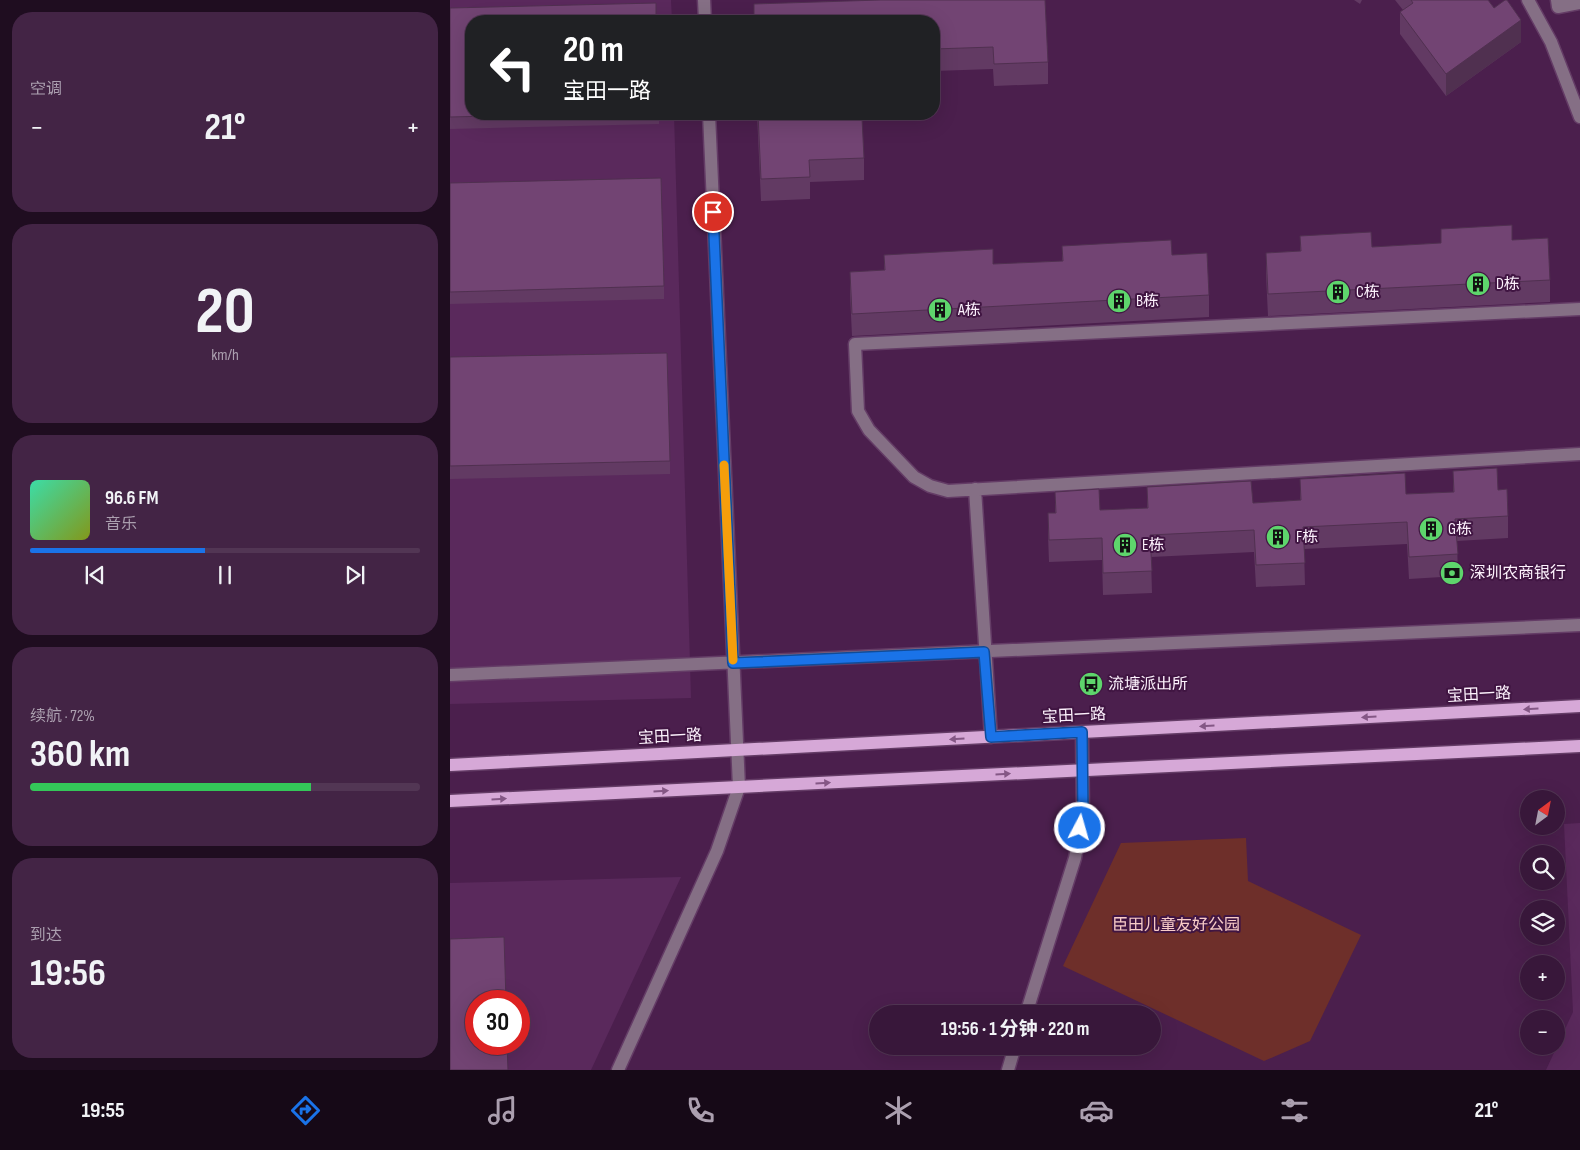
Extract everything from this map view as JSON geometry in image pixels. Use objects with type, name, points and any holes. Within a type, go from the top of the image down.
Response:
[{"type":"main road","name":"宝田一路","points":[[450,765],[1580,706]]},
{"type":"main road","points":[[450,801],[1580,746]]},
{"type":"street","points":[[704,0],[705,15]]},
{"type":"street","points":[[1528,0],[1551,42],[1580,117]]},
{"type":"street","points":[[1557,0],[1558,7],[1580,3]]},
{"type":"street","points":[[618,1070],[717,851],[739,787],[709,120]]},
{"type":"street","points":[[1580,309],[855,344],[858,411],[869,430],[914,478],[930,486],[948,490],[1580,454]]},
{"type":"street","points":[[975,489],[984,652],[991,737]]},
{"type":"street","points":[[450,675],[1580,625]]},
{"type":"street","points":[[1029,1005],[1075,858],[1083,813],[1082,732]]},
{"type":"street","points":[[1008,1070],[1012,1055]]},
{"type":"shaded area","points":[[450,0],[671,0],[672,15],[465,15],[465,120],[674,120],[691,698],[450,704]]},
{"type":"shaded area","points":[[1580,823],[1580,1070],[1546,1070],[1553,1055],[1565,1055],[1565,1029],[1573,1012],[1565,824]]},
{"type":"shaded area","points":[[681,877],[591,1070],[450,1070],[450,883]]},
{"type":"green space","name":"臣田儿童友好公园","points":[[1246,838],[1248,881],[1361,935],[1310,1041],[1264,1061],[1161,1012],[1161,1005],[1146,1005],[1063,966],[1121,843]]},
{"type":"building","points":[[880,0],[1045,0],[1048,62],[994,64],[993,47],[940,49],[940,15],[754,15],[754,4]]},
{"type":"building","points":[[1411,0],[1488,0],[1494,8],[1507,0],[1521,20],[1446,74],[1400,12],[1413,3]]},
{"type":"building","points":[[656,3],[656,15],[465,15],[465,117],[450,117],[450,8]]},
{"type":"building","points":[[758,120],[862,120],[864,158],[809,160],[810,177],[761,179]]},
{"type":"building","points":[[661,178],[664,286],[450,292],[450,183]]},
{"type":"building","points":[[1512,225],[1512,240],[1548,238],[1550,280],[1268,294],[1266,253],[1301,251],[1300,236],[1371,232],[1372,247],[1441,243],[1441,229]]},
{"type":"building","points":[[1171,240],[1172,255],[1207,253],[1209,295],[852,314],[850,272],[885,270],[884,255],[993,249],[993,264],[1063,261],[1062,246]]},
{"type":"building","points":[[667,353],[670,461],[450,466],[450,357]]},
{"type":"building","points":[[1497,468],[1498,490],[1507,489],[1508,516],[1455,519],[1458,554],[1409,557],[1407,522],[1303,527],[1305,563],[1256,565],[1254,530],[1150,535],[1152,571],[1103,573],[1102,538],[1049,540],[1048,513],[1056,513],[1055,492],[1099,489],[1100,510],[1148,508],[1147,487],[1251,481],[1253,503],[1301,500],[1300,479],[1405,473],[1406,494],[1454,492],[1453,471]]},
{"type":"building","points":[[504,937],[506,990],[465,990],[465,1055],[507,1055],[508,1070],[450,1070],[450,939]]},
{"type":"slow traffic","points":[[724,465],[733,660]]},
{"type":"place","name":"D栋","points":[[1478,284]]},
{"type":"place","name":"C栋","points":[[1338,292]]},
{"type":"place","name":"B栋","points":[[1119,301]]},
{"type":"place","name":"A栋","points":[[940,310]]},
{"type":"place","name":"G栋","points":[[1431,529]]},
{"type":"place","name":"F栋","points":[[1278,537]]},
{"type":"place","name":"E栋","points":[[1125,545]]},
{"type":"place","name":"深圳农商银行","points":[[1452,573]]},
{"type":"place","name":"流塘派出所","points":[[1091,684]]},
{"type":"route","points":[[713,212],[733,663],[984,652],[991,737],[1082,732],[1083,813],[1080,828]]}]
